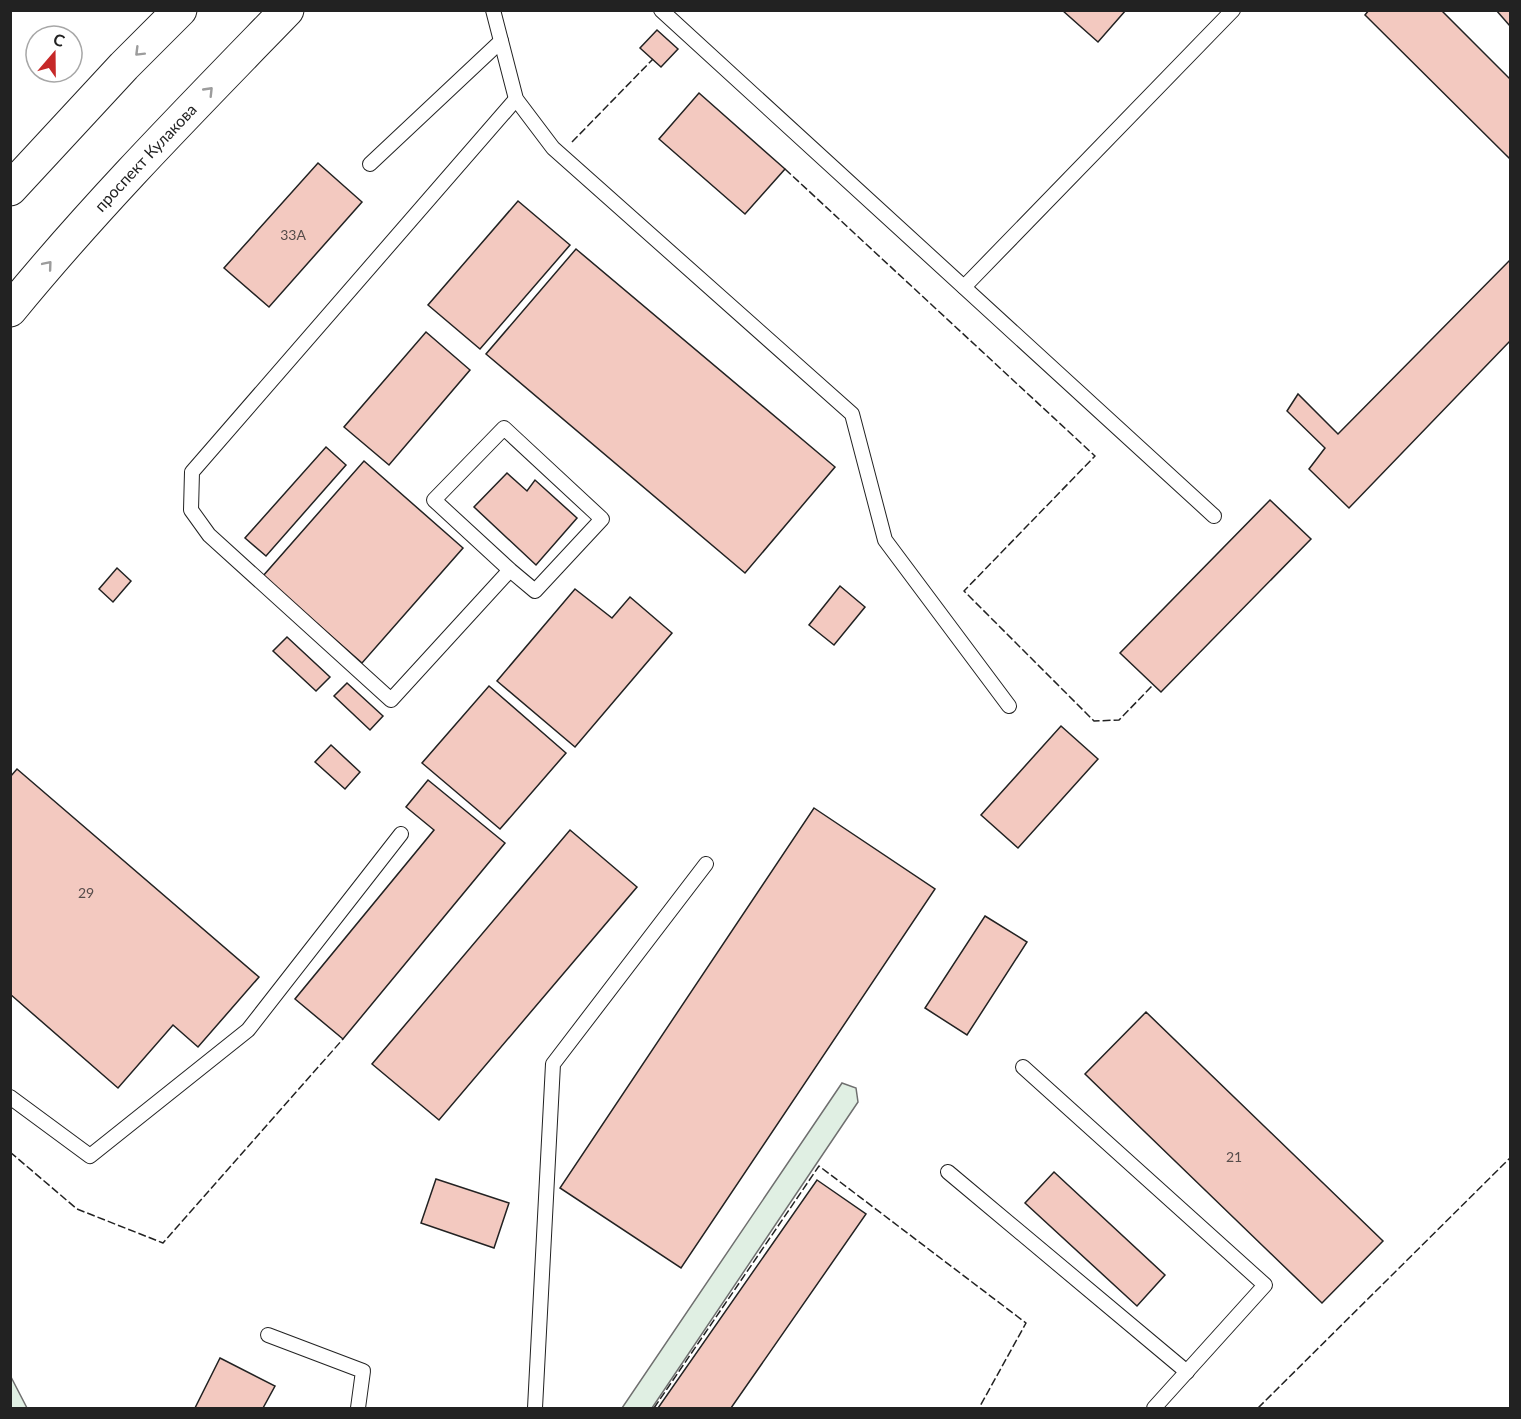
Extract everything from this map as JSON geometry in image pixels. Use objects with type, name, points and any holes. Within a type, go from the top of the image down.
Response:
[{"type":"main road","points":[[10,189],[124,66],[180,10]]},
{"type":"main road","name":"проспект Кулакова","points":[[10,310],[48,264],[128,176],[287,10]]},
{"type":"lane","points":[[493,10],[516,99],[553,148],[852,414],[885,540],[1010,706]]},
{"type":"lane","points":[[661,10],[1214,516]]},
{"type":"lane","points":[[964,287],[1233,10]]},
{"type":"lane","points":[[370,164],[501,41]]},
{"type":"lane","points":[[510,570],[391,699],[209,535],[191,510],[192,472],[516,99]]},
{"type":"lane","points":[[504,428],[602,519],[535,591],[510,570],[434,500],[504,428]]},
{"type":"lane","points":[[10,1097],[90,1156],[248,1030],[400,834]]},
{"type":"lane","points":[[536,1408],[553,1064],[706,864]]},
{"type":"lane","points":[[1023,1067],[1265,1285],[1154,1408]]},
{"type":"lane","points":[[948,1172],[1187,1372]]},
{"type":"lane","points":[[268,1335],[363,1371],[358,1408]]},
{"type":"green space","points":[[842,1083],[856,1088],[858,1102],[652,1408],[622,1408]]},
{"type":"green space","points":[[11,1377],[27,1408],[11,1408]]},
{"type":"building","points":[[1062,10],[1126,10],[1098,42]]},
{"type":"building","points":[[1369,10],[1441,10],[1510,79],[1510,159],[1365,15]]},
{"type":"building","points":[[1496,10],[1510,10],[1510,26]]},
{"type":"building","points":[[657,30],[678,49],[661,67],[640,48]]},
{"type":"building","points":[[699,93],[785,169],[745,214],[659,139]]},
{"type":"building","points":[[318,163],[362,202],[269,307],[224,268]]},
{"type":"building","points":[[518,201],[570,245],[480,349],[428,305]]},
{"type":"building","points":[[576,249],[835,467],[745,573],[486,354]]},
{"type":"building","points":[[1510,260],[1510,341],[1349,508],[1309,469],[1325,448],[1287,411],[1298,394],[1338,434]]},
{"type":"building","points":[[426,332],[470,370],[389,465],[344,427]]},
{"type":"building","points":[[326,447],[346,465],[266,556],[245,538]]},
{"type":"building","points":[[364,461],[463,548],[362,663],[263,576]]},
{"type":"building","points":[[507,473],[527,491],[535,480],[577,518],[536,565],[474,507]]},
{"type":"building","points":[[1270,500],[1311,539],[1161,692],[1120,653]]},
{"type":"building","points":[[117,568],[131,581],[113,602],[99,589]]},
{"type":"building","points":[[840,586],[865,607],[834,645],[809,625]]},
{"type":"building","points":[[575,589],[612,618],[630,597],[672,633],[575,747],[497,681]]},
{"type":"building","points":[[287,637],[330,677],[316,691],[273,651]]},
{"type":"building","points":[[347,683],[383,716],[370,730],[334,696]]},
{"type":"building","points":[[489,686],[566,753],[500,829],[422,763]]},
{"type":"building","points":[[1061,726],[1098,759],[1018,848],[981,815]]},
{"type":"building","points":[[331,745],[360,772],[345,789],[315,762]]},
{"type":"building","points":[[17,769],[259,977],[198,1047],[173,1025],[118,1088],[10,994],[10,777]]},
{"type":"building","points":[[428,780],[505,843],[343,1039],[295,999],[434,830],[406,807]]},
{"type":"building","points":[[814,808],[935,889],[681,1268],[560,1188]]},
{"type":"building","points":[[570,830],[637,887],[439,1120],[372,1064]]},
{"type":"building","points":[[985,916],[1027,942],[967,1035],[925,1008]]},
{"type":"building","points":[[1146,1012],[1383,1241],[1322,1303],[1085,1074]]},
{"type":"building","points":[[1054,1172],[1165,1275],[1137,1306],[1025,1203]]},
{"type":"building","points":[[436,1179],[509,1203],[494,1248],[421,1223]]},
{"type":"building","points":[[817,1180],[866,1214],[731,1408],[658,1408]]},
{"type":"building","points":[[220,1358],[275,1386],[263,1408],[195,1408]]},
{"type":"fence","points":[[572,142],[653,59]]},
{"type":"fence","points":[[785,169],[1095,456],[964,591],[1094,721],[1119,720],[1153,685]]},
{"type":"fence","points":[[10,1152],[77,1209],[163,1243],[343,1039]]},
{"type":"fence","points":[[1258,1408],[1510,1158]]},
{"type":"fence","points":[[654,1408],[819,1166],[1026,1323],[979,1408]]}]
